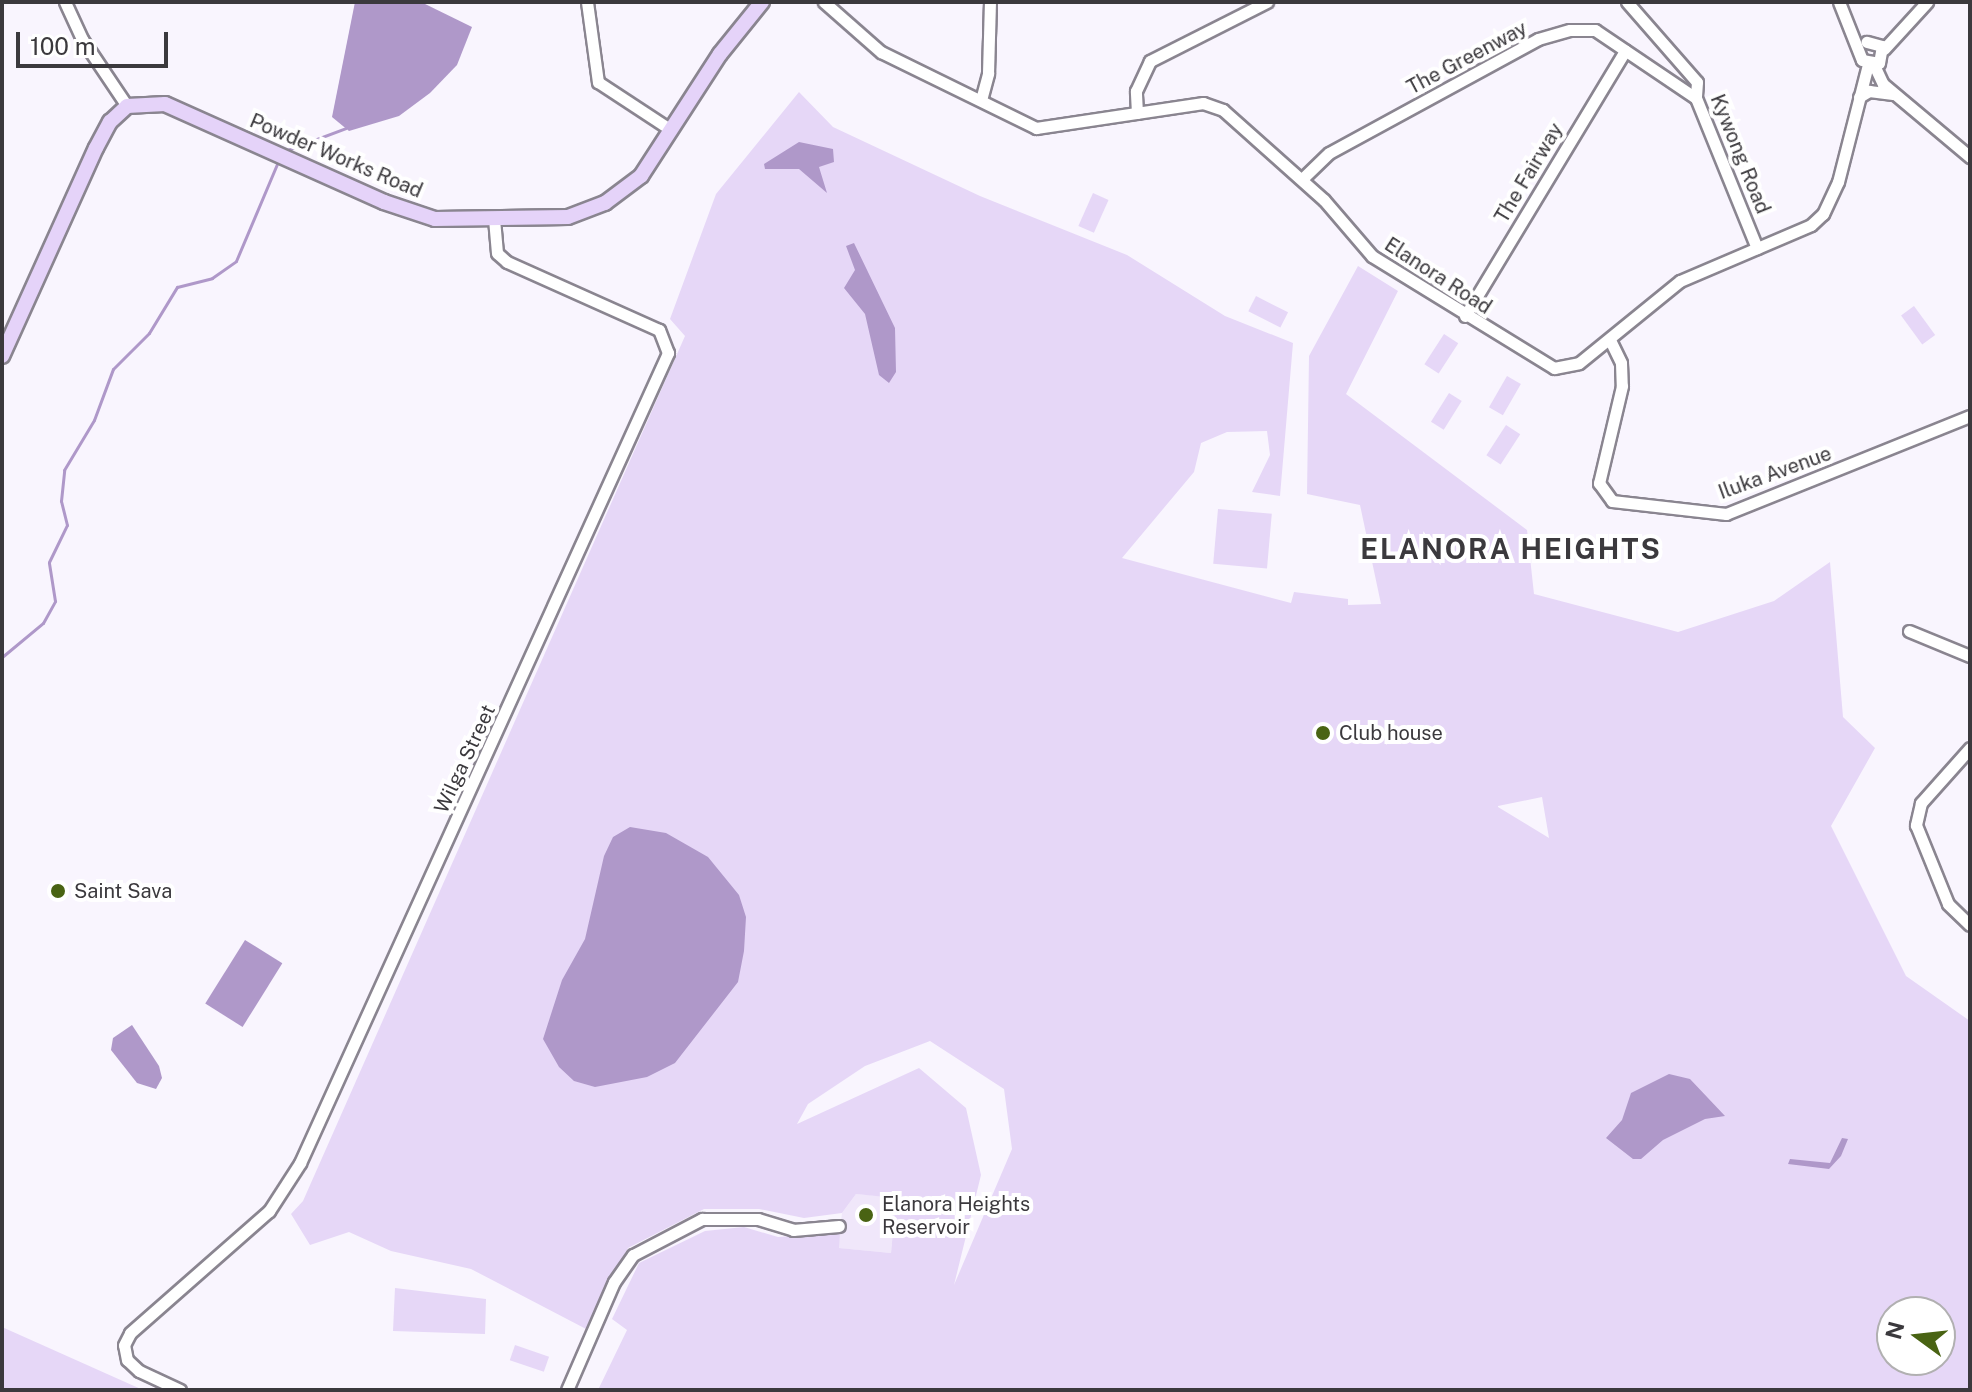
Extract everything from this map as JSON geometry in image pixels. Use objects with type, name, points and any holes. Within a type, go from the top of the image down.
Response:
[{"type":"main road","name":"Powder Works Road","points":[[127,106],[165,104],[384,202],[435,219],[494,221],[568,217],[605,203],[641,176],[720,54],[762,2]]},
{"type":"main road","points":[[2,356],[96,148],[110,122],[127,106]]},
{"type":"street","points":[[65,2],[82,39],[127,106]]},
{"type":"street","points":[[587,2],[598,82],[671,130]]},
{"type":"street","name":"Elanora Road","points":[[824,2],[881,52],[1036,128],[1203,103],[1223,110],[1302,179],[1372,256],[1554,368],[1579,363],[1680,281],[1811,225],[1823,214],[1838,182],[1859,97],[1871,64],[1883,59],[1876,44]]},
{"type":"street","points":[[981,100],[988,73],[990,2]]},
{"type":"street","points":[[1137,113],[1136,91],[1150,61],[1267,2]]},
{"type":"street","name":"Kywong Road","points":[[1627,2],[1697,82],[1696,98],[1757,248]]},
{"type":"street","points":[[1839,2],[1860,53],[1895,94],[1970,157]]},
{"type":"street","points":[[1860,53],[1903,30],[1927,2]]},
{"type":"street","points":[[1849,22],[1876,44]]},
{"type":"street","name":"The Greenway","points":[[1302,179],[1329,153],[1538,39],[1570,30],[1595,30],[1696,98]]},
{"type":"street","name":"The Fairway","points":[[1465,316],[1625,51]]},
{"type":"street","points":[[1859,97],[1869,91],[1895,94]]},
{"type":"street","name":"Wilga Street","points":[[180,1390],[139,1371],[127,1360],[124,1345],[130,1333],[269,1211],[300,1163],[668,353],[659,330],[507,262],[497,253],[494,221]]},
{"type":"street","name":"Iluka Avenue","points":[[1610,340],[1621,363],[1622,386],[1599,483],[1602,495],[1612,501],[1726,514],[1970,416]]},
{"type":"street","points":[[1909,631],[1970,656]]},
{"type":"street","points":[[1970,748],[1921,803],[1916,825],[1948,904],[1970,925]]},
{"type":"street","points":[[567,1390],[614,1282],[633,1255],[702,1219],[758,1219],[793,1230],[839,1226]]},
{"type":"shaded area","points":[[355,2],[421,2],[472,27],[457,65],[430,93],[399,116],[349,131],[332,117]]},
{"type":"shaded area","points":[[799,92],[833,127],[980,196],[1127,255],[1225,316],[1293,343],[1280,496],[1252,492],[1270,455],[1267,431],[1227,432],[1201,443],[1194,472],[1122,558],[1291,603],[1294,592],[1348,599],[1348,605],[1381,604],[1360,505],[1307,494],[1309,356],[1358,266],[1398,291],[1346,394],[1527,530],[1534,594],[1678,632],[1774,601],[1830,562],[1843,717],[1875,748],[1831,826],[1906,976],[1970,1021],[1970,1390],[598,1390],[627,1330],[612,1319],[639,1263],[705,1231],[744,1227],[778,1237],[840,1233],[839,1248],[891,1253],[896,1198],[856,1194],[842,1213],[804,1218],[759,1209],[704,1209],[628,1248],[588,1330],[471,1269],[391,1251],[349,1232],[310,1245],[291,1214],[303,1201],[685,336],[670,319],[716,194]],"holes":[[[1542,797],[1549,838],[1498,807],[1498,806]],[[930,1041],[1004,1089],[1012,1149],[954,1285],[981,1175],[966,1108],[919,1068],[797,1124],[808,1104],[865,1066]]]},
{"type":"shaded area","points":[[799,142],[833,149],[834,162],[819,167],[827,193],[799,169],[765,169],[764,164]]},
{"type":"shaded area","points":[[1093,193],[1109,200],[1094,233],[1078,226]]},
{"type":"shaded area","points":[[854,243],[895,328],[896,372],[889,383],[879,375],[865,314],[844,288],[855,270],[846,246]]},
{"type":"shaded area","points":[[1256,296],[1288,312],[1280,327],[1248,311]]},
{"type":"shaded area","points":[[1914,306],[1935,335],[1922,345],[1901,315]]},
{"type":"shaded area","points":[[1444,334],[1458,343],[1439,373],[1424,364]]},
{"type":"shaded area","points":[[1507,376],[1521,384],[1503,415],[1489,407]]},
{"type":"shaded area","points":[[1449,393],[1462,401],[1444,430],[1431,422]]},
{"type":"shaded area","points":[[1506,425],[1520,434],[1501,464],[1486,455]]},
{"type":"shaded area","points":[[1218,509],[1272,514],[1267,568],[1213,564]]},
{"type":"shaded area","points":[[630,827],[666,833],[708,857],[739,895],[746,917],[744,951],[738,982],[675,1063],[647,1077],[595,1087],[574,1081],[559,1067],[543,1039],[562,980],[585,939],[604,856],[613,837]]},
{"type":"shaded area","points":[[245,940],[282,963],[243,1027],[205,1004]]},
{"type":"shaded area","points":[[132,1025],[159,1066],[162,1078],[156,1089],[137,1083],[111,1050],[113,1038]]},
{"type":"shaded area","points":[[1669,1074],[1690,1079],[1725,1116],[1705,1119],[1663,1140],[1641,1159],[1633,1159],[1606,1138],[1622,1120],[1631,1093]]},
{"type":"shaded area","points":[[1842,1138],[1848,1139],[1841,1156],[1829,1169],[1788,1164],[1790,1159],[1830,1163]]},
{"type":"shaded area","points":[[856,1194],[896,1197],[891,1253],[838,1248],[842,1213]]},
{"type":"shaded area","points":[[395,1288],[486,1299],[485,1334],[393,1331]]},
{"type":"shaded area","points":[[2,1327],[143,1390],[2,1390]]},
{"type":"shaded area","points":[[515,1345],[549,1357],[544,1372],[510,1360]]},
{"type":"waterway","points":[[282,152],[346,128]]},
{"type":"waterway","points":[[2,657],[43,623],[55,601],[49,562],[67,525],[61,501],[64,470],[94,420],[113,369],[149,333],[177,287],[212,278],[236,261],[279,159]]},
{"type":"place","name":"Club house","points":[[1323,733]]},
{"type":"place","name":"Saint Sava","points":[[58,891]]},
{"type":"place","name":"Elanora Heights Reservoir","points":[[866,1215]]},
{"type":"district","name":"ELANORA HEIGHTS","points":[[1511,549]]}]
